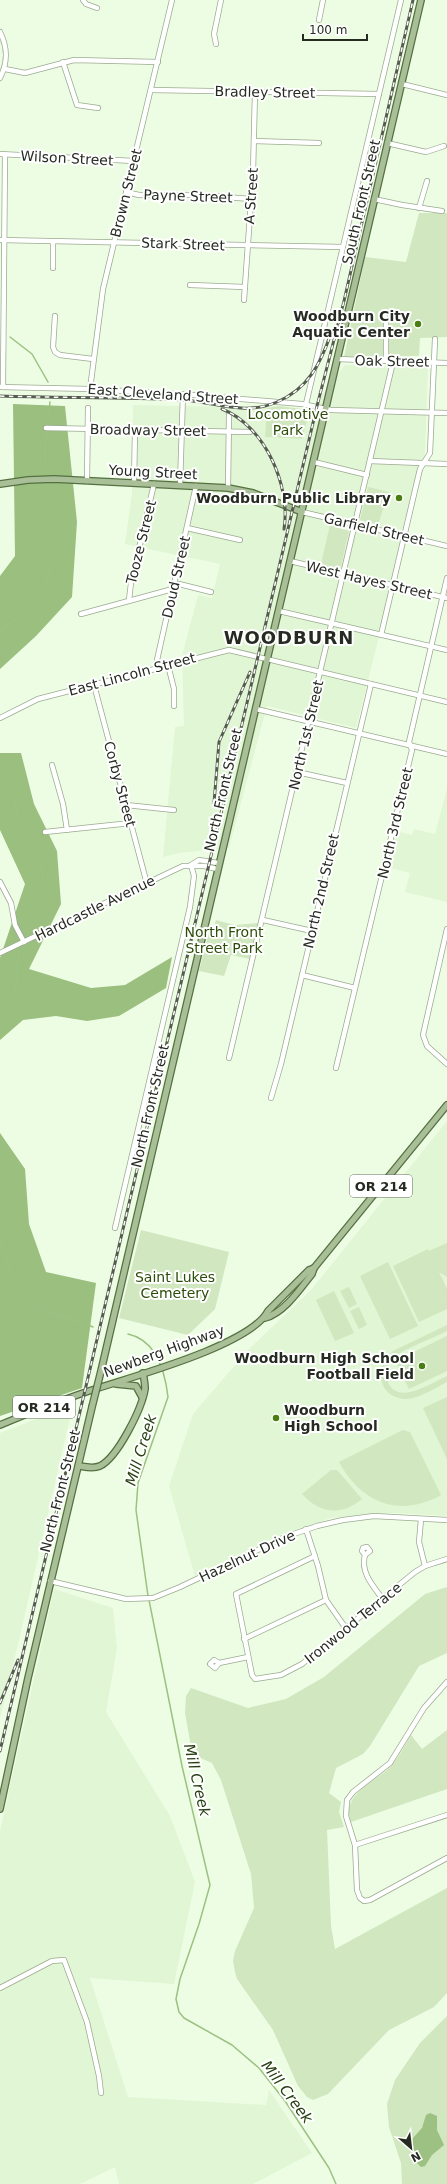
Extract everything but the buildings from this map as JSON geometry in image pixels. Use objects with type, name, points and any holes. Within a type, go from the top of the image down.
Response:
[{"type":"main road","name":"South Front Street","points":[[326,409],[421,0]]},
{"type":"main road","name":"North Front Street","points":[[0,1809],[50,1581],[101,1371],[216,869],[256,709],[326,409]]},
{"type":"main road","name":"Young Street","points":[[0,484],[41,479],[228,488],[252,493],[302,512]]},
{"type":"main road","name":"Newberg Highway","points":[[0,1425],[109,1384],[215,1347],[245,1332],[265,1318],[268,1311],[309,1270],[314,1268],[447,1104]]},
{"type":"main road","points":[[78,1466],[98,1467],[114,1455],[121,1445],[142,1397],[145,1386],[143,1373]]},
{"type":"main road","points":[[109,1384],[136,1386],[142,1397]]},
{"type":"street","points":[[83,0],[86,4],[97,8]]},
{"type":"street","name":"Brown Street","points":[[90,389],[102,293],[172,0]]},
{"type":"street","points":[[216,44],[214,34],[221,0]]},
{"type":"street","points":[[319,20],[323,0]]},
{"type":"street","points":[[306,404],[401,0]]},
{"type":"street","points":[[0,32],[6,51],[4,69],[0,78]]},
{"type":"street","points":[[4,69],[25,73],[74,60],[158,62]]},
{"type":"street","points":[[63,62],[77,105],[98,108]]},
{"type":"street","points":[[402,84],[447,95]]},
{"type":"street","name":"Bradley Street","points":[[151,90],[379,94]]},
{"type":"street","name":"A Street","points":[[244,300],[254,141],[255,92]]},
{"type":"street","points":[[254,141],[318,143]]},
{"type":"street","points":[[387,143],[426,152],[444,146]]},
{"type":"street","points":[[1,387],[2,154]]},
{"type":"street","name":"Wilson Street","points":[[2,154],[134,161]]},
{"type":"street","points":[[419,208],[427,181]]},
{"type":"street","name":"Payne Street","points":[[126,192],[139,195],[203,195],[250,199]]},
{"type":"street","points":[[374,199],[442,211]]},
{"type":"street","name":"Stark Street","points":[[2,240],[343,247]]},
{"type":"street","points":[[53,241],[53,268]]},
{"type":"street","points":[[190,285],[245,286]]},
{"type":"street","points":[[384,314],[386,321],[386,361]]},
{"type":"street","points":[[55,316],[55,352],[60,355],[93,359]]},
{"type":"street","points":[[381,635],[420,469],[430,453],[435,339]]},
{"type":"street","name":"Oak Street","points":[[337,359],[447,363]]},
{"type":"street","name":"North 1st Street","points":[[229,1058],[263,920],[393,362]]},
{"type":"street","name":"East Cleveland Street","points":[[1,387],[90,389],[183,394],[306,404],[326,409],[447,414]]},
{"type":"street","points":[[180,485],[183,394]]},
{"type":"street","points":[[87,481],[88,408]]},
{"type":"street","points":[[228,488],[229,415]]},
{"type":"street","name":"Broadway Street","points":[[46,428],[250,432]]},
{"type":"street","points":[[134,483],[135,430]]},
{"type":"street","points":[[370,461],[447,464]]},
{"type":"street","points":[[314,462],[367,475]]},
{"type":"street","name":"Tooze Street","points":[[129,600],[131,583],[154,484]]},
{"type":"street","name":"Doud Street","points":[[158,668],[157,660],[188,528],[196,486]]},
{"type":"street","name":"Garfield Street","points":[[302,512],[447,546]]},
{"type":"street","points":[[188,528],[240,540]]},
{"type":"street","name":"West Hayes Street","points":[[290,561],[445,598]]},
{"type":"street","name":"North 3rd Street","points":[[336,1068],[412,750],[408,742],[431,647],[445,598],[447,578]]},
{"type":"street","points":[[81,614],[169,590],[179,584],[211,592]]},
{"type":"street","points":[[279,611],[447,650]]},
{"type":"street","name":"East Lincoln Street","points":[[0,718],[33,701],[229,650],[447,702]]},
{"type":"street","points":[[168,665],[174,689],[174,706]]},
{"type":"street","name":"Corby Street","points":[[94,684],[147,884]]},
{"type":"street","name":"North 2nd Street","points":[[271,1098],[302,975],[370,684]]},
{"type":"street","points":[[256,709],[447,754]]},
{"type":"street","points":[[52,765],[63,804],[67,830]]},
{"type":"street","points":[[297,772],[347,783]]},
{"type":"street","points":[[126,805],[174,810]]},
{"type":"street","points":[[45,832],[131,823]]},
{"type":"street","name":"Hardcastle Avenue","points":[[191,865],[199,860],[218,862]]},
{"type":"street","points":[[115,1228],[190,907],[194,876],[191,865]]},
{"type":"street","name":"Hardcastle Avenue","points":[[0,953],[183,866],[191,865],[216,869]]},
{"type":"street","points":[[0,882],[11,903],[15,924],[24,942]]},
{"type":"street","points":[[263,920],[312,931]]},
{"type":"street","points":[[447,930],[423,1035],[427,1046],[447,1064]]},
{"type":"street","points":[[302,975],[355,988]]},
{"type":"street","name":"Hazelnut Drive","points":[[50,1581],[118,1597],[144,1599],[153,1598],[306,1529],[334,1521],[362,1517],[397,1516],[447,1520]]},
{"type":"street","points":[[421,1519],[419,1542],[425,1566]]},
{"type":"street","points":[[306,1529],[315,1556],[326,1600],[345,1627]]},
{"type":"street","points":[[365,1555],[363,1560],[367,1576],[382,1598]]},
{"type":"street","points":[[219,1663],[248,1657],[236,1594],[315,1556]]},
{"type":"street","name":"Ironwood Terrace","points":[[248,1657],[252,1675],[255,1679],[274,1677],[298,1667],[345,1627],[425,1566],[447,1559]]},
{"type":"street","points":[[244,1639],[326,1600]]},
{"type":"street","points":[[447,1682],[428,1703],[390,1763],[353,1792],[348,1798],[345,1812],[355,1845],[357,1890],[360,1898],[364,1901],[370,1900],[447,1858]]},
{"type":"street","points":[[355,1845],[447,1815]]},
{"type":"street","points":[[0,1988],[52,1961],[64,1960],[87,2022],[100,2076],[101,2093]]},
{"type":"shaded area","points":[[345,365],[428,367],[425,453],[356,728],[267,706],[229,848],[179,853],[163,857],[175,727],[184,726],[182,656],[198,595],[212,598],[220,564],[125,544],[132,493],[133,405],[267,408],[265,437],[302,439],[310,410]]},
{"type":"shaded area","points":[[13,404],[65,406],[77,522],[72,597],[36,636],[0,669],[0,576],[15,556]]},
{"type":"shaded area","points":[[0,753],[21,753],[34,804],[57,851],[61,904],[29,969],[91,988],[125,985],[172,957],[166,988],[119,1016],[87,1021],[56,1016],[23,1020],[0,1040],[0,958],[25,884],[0,830]]},
{"type":"shaded area","points":[[447,789],[447,902],[405,892],[410,873],[387,867],[396,831],[412,835],[414,829],[435,834]]},
{"type":"shaded area","points":[[447,1121],[447,1516],[397,1513],[364,1514],[331,1518],[282,1534],[195,1576],[169,1486],[193,1414],[247,1351],[311,1290]]},
{"type":"shaded area","points":[[0,1133],[25,1169],[29,1224],[46,1272],[96,1283],[82,1388],[0,1416]]},
{"type":"shaded area","points":[[73,1405],[19,1640],[0,1718],[0,1433]]},
{"type":"shaded area","points":[[54,1589],[113,1608],[117,1648],[106,1712],[170,1816],[195,1882],[174,1984],[90,1978],[128,2097],[266,2105],[269,2090],[312,2153],[253,2184],[119,2184],[115,2167],[80,2184],[0,2184],[0,1831]]},
{"type":"shaded area","points":[[430,2113],[437,2116],[437,2130],[444,2145],[432,2155],[425,2166],[421,2167],[413,2159],[412,2139],[422,2128],[426,2115]]},
{"type":"green space","points":[[419,213],[447,213],[447,337],[420,338],[419,356],[344,357],[365,257],[406,262]]},
{"type":"green space","name":"Locomotive Park","points":[[279,406],[310,410],[302,439],[265,437],[267,408]]},
{"type":"green space","points":[[368,487],[389,492],[378,524],[360,520]]},
{"type":"green space","points":[[330,525],[349,531],[341,566],[338,568],[321,564]]},
{"type":"green space","name":"North Front Street Park","points":[[216,920],[234,925],[259,923],[250,959],[231,955],[224,976],[199,971],[210,927],[214,926]]},
{"type":"green space","name":"Saint Lukes Cemetery","points":[[141,1230],[229,1252],[215,1309],[188,1335],[119,1318]]},
{"type":"green space","points":[[447,1243],[447,1277],[439,1272],[447,1289],[447,1309],[419,1322],[393,1266],[428,1249],[429,1251]]},
{"type":"green space","points":[[388,1262],[418,1326],[390,1339],[360,1276]]},
{"type":"green space","points":[[349,1287],[357,1304],[349,1308],[340,1291]]},
{"type":"green space","points":[[334,1291],[354,1333],[335,1341],[316,1300]]},
{"type":"green space","points":[[359,1307],[367,1325],[359,1329],[350,1311]]},
{"type":"green space","points":[[447,1325],[447,1331],[411,1347],[392,1359],[386,1374],[391,1387],[398,1392],[405,1393],[423,1388],[447,1376],[447,1382],[417,1397],[407,1399],[397,1398],[390,1394],[382,1381],[381,1373],[387,1358],[393,1351]]},
{"type":"green space","name":"Woodburn High School Football Field","points":[[447,1336],[447,1371],[409,1389],[395,1361]]},
{"type":"green space","points":[[447,1397],[447,1459],[423,1408]]},
{"type":"green space","points":[[403,1430],[410,1432],[441,1495],[425,1502],[410,1506],[396,1506],[382,1502],[370,1496],[358,1487],[348,1476],[339,1462]]},
{"type":"green space","points":[[331,1470],[337,1470],[362,1499],[346,1508],[339,1510],[323,1509],[309,1501],[302,1494]]},
{"type":"green space","points":[[447,1587],[447,1653],[419,1666],[370,1746],[363,1754],[336,1768],[329,1793],[341,1802],[339,1812],[344,1827],[327,1830],[331,1926],[335,1949],[447,1888],[447,1993],[434,2007],[389,2030],[328,2094],[313,2100],[307,2097],[298,2086],[273,2030],[237,1979],[233,1960],[235,1951],[254,1908],[251,1874],[221,1780],[212,1763],[198,1757],[191,1747],[185,1713],[186,1696],[191,1688],[248,1708],[286,1699],[324,1677],[425,1594]]},
{"type":"green space","points":[[447,1730],[447,1789],[351,1822],[349,1812],[350,1804],[355,1796],[391,1766],[411,1735],[422,1749]]},
{"type":"green space","points":[[447,2016],[447,2184],[402,2184],[401,2163],[389,2127],[387,2104],[395,2080],[420,2043]]},
{"type":"waterway","name":"Mill Creek","points":[[10,337],[32,354],[48,382]]},
{"type":"waterway","name":"Mill Creek","points":[[46,471],[45,449],[50,402]]},
{"type":"waterway","name":"Mill Creek","points":[[0,632],[36,602],[50,573],[53,531],[49,490]]},
{"type":"waterway","name":"Mill Creek","points":[[0,777],[11,791],[16,804],[23,833],[42,869],[42,890],[24,925]]},
{"type":"waterway","name":"Mill Creek","points":[[0,1012],[12,997],[16,984],[19,952]]},
{"type":"waterway","name":"Mill Creek","points":[[0,1237],[16,1286],[25,1299],[47,1311],[93,1327]]},
{"type":"waterway","name":"Mill Creek","points":[[128,1334],[138,1337],[152,1350],[161,1367],[167,1387],[168,1397],[138,1483],[136,1510],[148,1596]]},
{"type":"waterway","name":"Mill Creek","points":[[149,1600],[182,1766],[210,1885],[199,1924],[180,1979],[176,1999],[179,2012],[184,2018],[232,2045],[259,2068],[285,2101],[329,2168],[336,2184]]},
{"type":"railway","points":[[0,1751],[317,406],[344,301],[413,0]]},
{"type":"railway","points":[[0,396],[159,399],[194,401],[242,408],[265,406],[288,397],[305,382],[318,365],[331,333]]},
{"type":"railway","points":[[222,409],[237,417],[251,429],[272,459],[279,477],[283,494],[285,512],[284,529]]},
{"type":"railway","points":[[214,803],[219,742],[250,672]]},
{"type":"railway","points":[[0,1703],[18,1660]]},
{"type":"place","name":"Woodburn City Aquatic Center","points":[[418,324]]},
{"type":"place","name":"Woodburn Public Library","points":[[399,498]]},
{"type":"place","name":"Woodburn High School Football Field","points":[[422,1366]]},
{"type":"place","name":"Woodburn High School","points":[[276,1418]]},
{"type":"district","name":"WOODBURN","points":[[289,637]]}]
